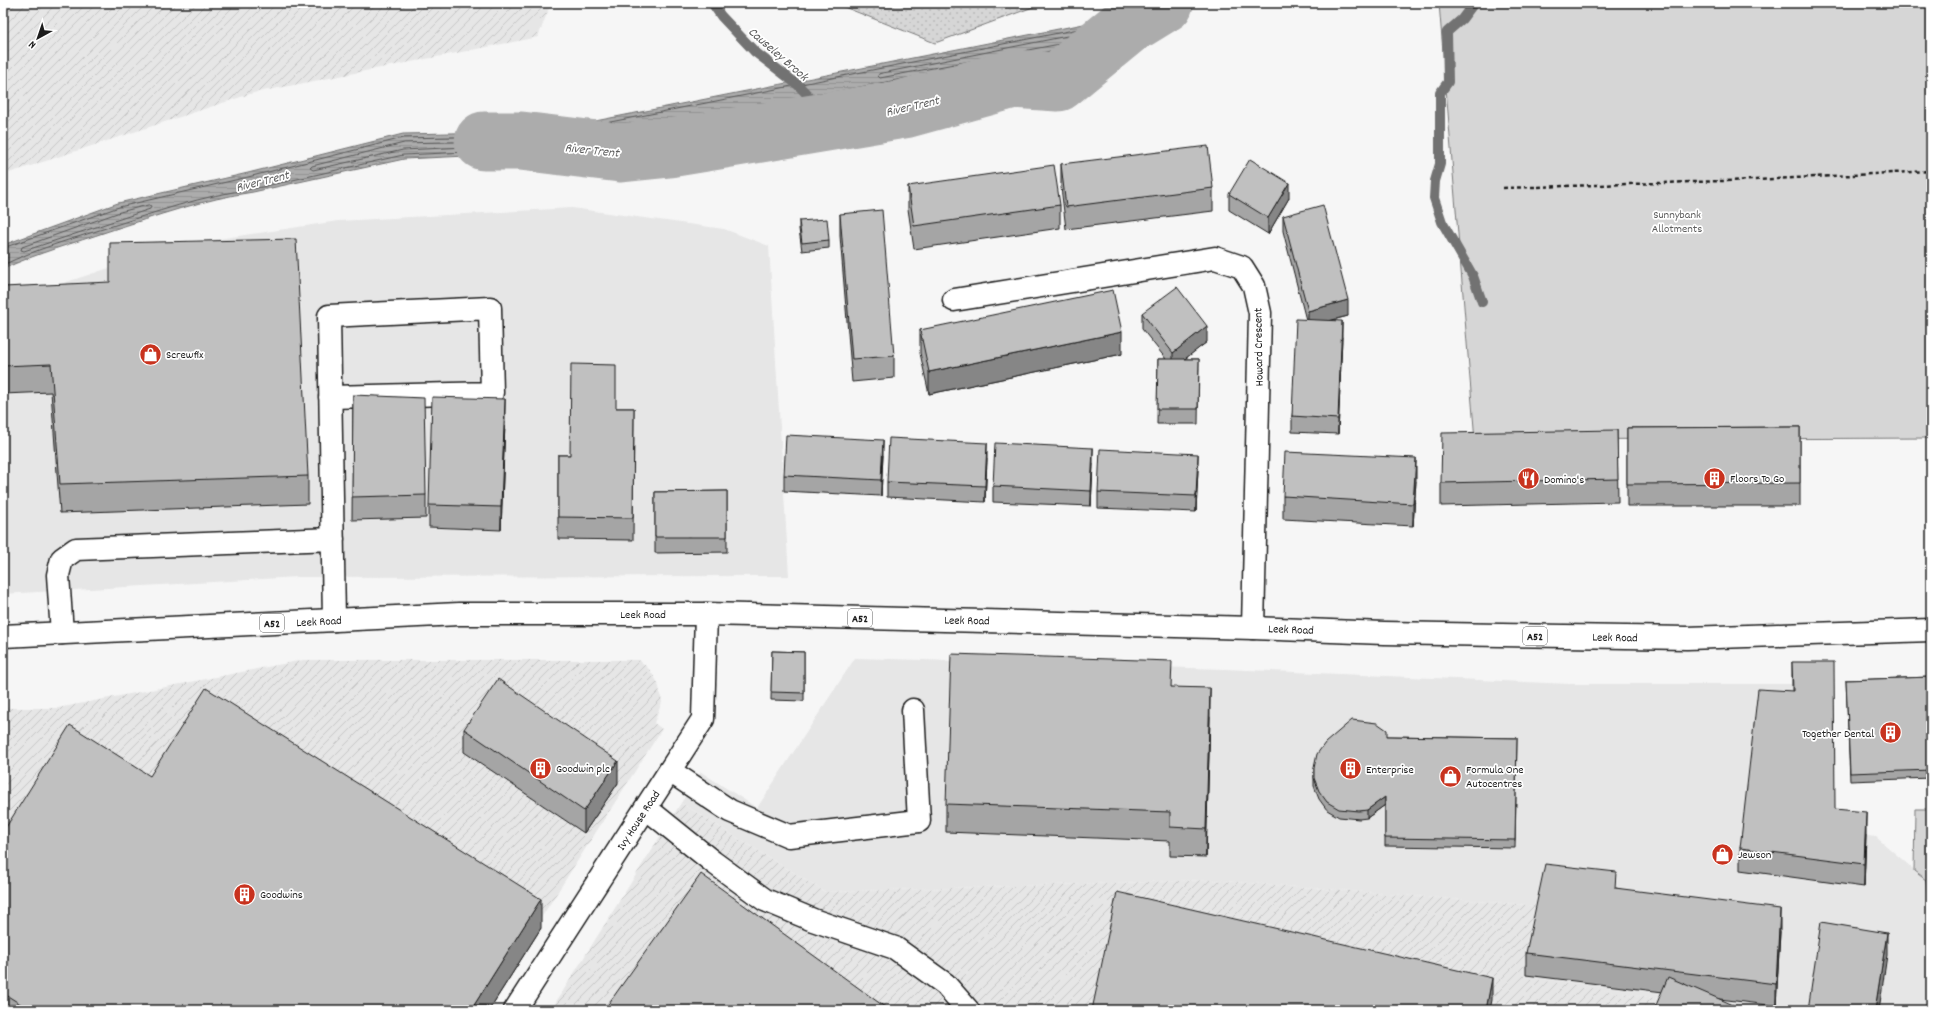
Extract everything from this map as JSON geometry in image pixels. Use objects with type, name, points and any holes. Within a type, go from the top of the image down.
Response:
[{"type":"main road","name":"Howard Crescent","points":[[954,300],[1215,258],[1242,267],[1254,286],[1260,313],[1253,628]]},
{"type":"main road","points":[[330,397],[492,393],[490,308],[328,316],[334,620]]},
{"type":"main road","points":[[62,633],[58,575],[62,559],[76,549],[333,539]]},
{"type":"main road","name":"Leek Road","points":[[3,636],[459,614],[706,614],[1392,633],[1687,638],[1931,630]]},
{"type":"main road","name":"Ivy House Road","points":[[515,1010],[703,719],[706,614]]},
{"type":"main road","points":[[670,771],[730,811],[790,836],[919,821],[913,710]]},
{"type":"main road","points":[[646,808],[713,862],[765,900],[813,920],[895,948],[945,984],[968,1010]]},
{"type":"path","points":[[1502,188],[1755,180],[1931,170]]},
{"type":"shaded area","points":[[3,3],[551,3],[538,37],[253,93],[3,175]]},
{"type":"shaded area","points":[[572,208],[724,229],[769,246],[789,576],[298,577],[3,594],[3,306],[9,301],[179,245],[338,221]]},
{"type":"shaded area","points":[[855,658],[1225,669],[1570,684],[1834,684],[1835,832],[1876,837],[1926,880],[1931,927],[1931,1010],[1663,1010],[1668,1000],[1525,979],[1540,906],[1210,880],[825,892],[681,803],[701,772],[757,808]]},
{"type":"shaded area","points":[[303,660],[639,660],[649,669],[658,683],[662,702],[654,723],[662,729],[482,1010],[3,1010],[3,708],[58,708]]},
{"type":"shaded area","points":[[681,803],[825,892],[1210,880],[1540,906],[1525,978],[1668,1000],[1663,1010],[551,1010]]},
{"type":"green space","points":[[834,3],[1044,3],[935,43]]},
{"type":"green space","name":"Sunnybank Allotments","points":[[1439,3],[1931,3],[1931,438],[1475,440]]},
{"type":"green space","points":[[1915,809],[1931,809],[1931,927],[1926,880],[1914,871]]},
{"type":"water","points":[[1146,3],[1191,3],[1121,41],[531,153],[404,159],[198,203],[56,248],[3,269],[3,245],[118,203],[248,173],[403,134],[545,131],[1134,14]]},
{"type":"building","points":[[1208,146],[1213,188],[1066,207],[1061,164]]},
{"type":"building","points":[[1250,159],[1289,183],[1268,218],[1229,194]]},
{"type":"building","points":[[1054,165],[1060,205],[914,226],[908,186]]},
{"type":"building","points":[[1323,205],[1348,300],[1308,311],[1283,216]]},
{"type":"building","points":[[882,210],[894,356],[852,359],[840,214]]},
{"type":"building","points":[[827,219],[829,240],[802,243],[799,221]]},
{"type":"building","name":"Screwfix","points":[[296,239],[308,476],[60,484],[51,364],[3,366],[3,287],[110,282],[110,243]]},
{"type":"building","points":[[1177,287],[1207,326],[1173,353],[1142,313]]},
{"type":"building","points":[[1113,290],[1122,332],[929,372],[920,330]]},
{"type":"building","points":[[1296,319],[1342,321],[1338,419],[1292,416]]},
{"type":"building","points":[[1158,359],[1199,359],[1198,409],[1157,409]]},
{"type":"building","points":[[571,364],[616,365],[616,408],[634,408],[633,518],[558,517],[558,455],[570,455]]},
{"type":"building","points":[[353,395],[424,398],[426,495],[352,497]]},
{"type":"building","points":[[432,397],[505,399],[501,507],[429,505]]},
{"type":"building","points":[[1800,427],[1800,483],[1627,484],[1627,428]]},
{"type":"building","points":[[1617,430],[1618,479],[1441,483],[1442,433]]},
{"type":"building","points":[[786,435],[883,440],[881,480],[784,475]]},
{"type":"building","points":[[889,438],[987,443],[985,486],[887,482]]},
{"type":"building","points":[[995,443],[1093,448],[1091,491],[993,486]]},
{"type":"building","points":[[1100,449],[1198,454],[1196,496],[1098,492]]},
{"type":"building","points":[[1285,452],[1416,458],[1413,504],[1283,496]]},
{"type":"building","points":[[727,491],[727,537],[655,537],[655,492]]},
{"type":"building","points":[[772,651],[804,652],[804,693],[771,692]]},
{"type":"building","points":[[951,654],[1172,661],[1171,687],[1210,688],[1206,829],[1170,827],[1170,812],[946,804]]},
{"type":"building","points":[[1792,662],[1834,662],[1835,809],[1866,812],[1864,864],[1740,848],[1758,689],[1793,691]]},
{"type":"building","name":"Together Dental","points":[[1931,677],[1931,770],[1850,773],[1846,680]]},
{"type":"building","name":"Goodwin plc","points":[[498,679],[618,761],[584,811],[464,729]]},
{"type":"building","name":"Goodwins","points":[[206,688],[541,899],[471,1010],[30,1010],[3,993],[3,832],[70,725],[150,776]]},
{"type":"building","name":"Formula One Autocentres","points":[[1352,720],[1377,723],[1387,730],[1387,736],[1517,738],[1515,840],[1385,838],[1385,797],[1367,810],[1359,811],[1339,809],[1327,802],[1319,791],[1314,778],[1314,768],[1317,754],[1325,743]]},
{"type":"building","points":[[1545,864],[1616,872],[1615,888],[1780,909],[1776,984],[1526,953]]},
{"type":"building","points":[[701,874],[889,1010],[604,1010]]},
{"type":"building","points":[[1117,892],[1492,978],[1486,1010],[1092,1010]]},
{"type":"building","points":[[1821,922],[1887,933],[1875,1010],[1808,1010]]},
{"type":"building","points":[[1668,977],[1745,1010],[1654,1010]]},
{"type":"waterway","name":"Causeley Brook","points":[[712,3],[721,16],[755,52],[798,85],[832,120]]},
{"type":"waterway","name":"River Trent","points":[[484,141],[521,141],[621,153],[670,148],[904,109],[1013,79],[1058,82],[1125,27],[1164,3]]},
{"type":"waterway","points":[[1474,3],[1462,19],[1447,32],[1448,82],[1440,93],[1440,164],[1435,181],[1434,198],[1442,222],[1473,276],[1482,302]]},
{"type":"place","name":"Screwfix","points":[[151,354]]},
{"type":"place","name":"Floors To Go","points":[[1714,478]]},
{"type":"place","name":"Domino's","points":[[1529,479]]},
{"type":"place","name":"Together Dental","points":[[1890,733]]},
{"type":"place","name":"Goodwin plc","points":[[541,768]]},
{"type":"place","name":"Enterprise","points":[[1351,769]]},
{"type":"place","name":"Formula One Autocentres","points":[[1451,776]]},
{"type":"place","name":"Jewson","points":[[1722,854]]},
{"type":"place","name":"Goodwins","points":[[245,894]]}]
